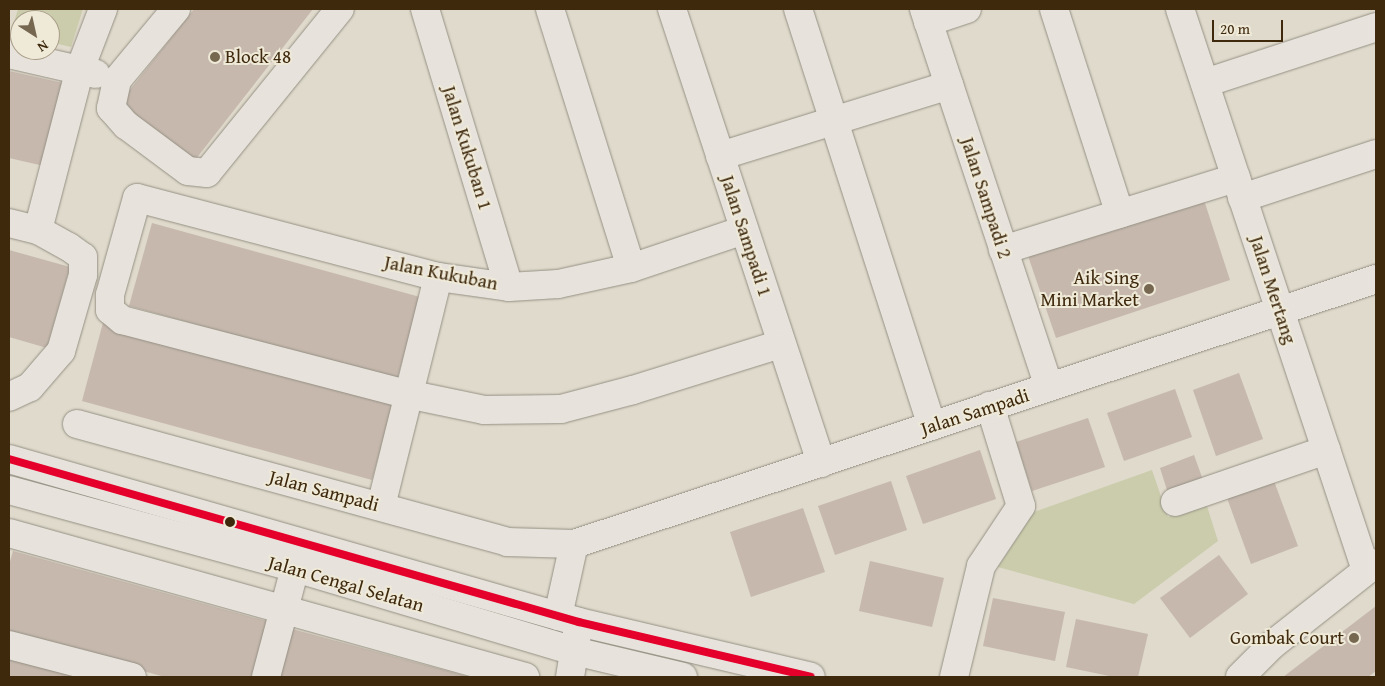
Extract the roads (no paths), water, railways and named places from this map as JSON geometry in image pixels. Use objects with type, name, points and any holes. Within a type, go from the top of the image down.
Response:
[{"type":"street","points":[[38,230],[80,69],[103,9]]},
{"type":"street","points":[[176,9],[117,80],[110,108],[126,125],[188,171],[207,173],[340,9]]},
{"type":"street","name":"Jalan Kukuban 1","points":[[425,9],[509,286]]},
{"type":"street","points":[[550,9],[631,268]]},
{"type":"street","name":"Jalan Sampadi 1","points":[[672,9],[821,463]]},
{"type":"street","points":[[798,9],[932,426]]},
{"type":"street","points":[[926,15],[967,9]]},
{"type":"street","points":[[1054,9],[1120,214]]},
{"type":"street","name":"Jalan Mertang","points":[[1180,9],[1326,450],[1371,566]]},
{"type":"street","name":"Jalan Sampadi 2","points":[[926,15],[1049,387]]},
{"type":"street","points":[[1204,83],[1376,26]]},
{"type":"street","points":[[9,54],[80,69],[117,80]]},
{"type":"street","points":[[720,156],[949,85]]},
{"type":"street","points":[[1003,250],[1120,214],[1239,188],[1376,154]]},
{"type":"street","name":"Jalan Kukuban","points":[[407,394],[122,320],[110,310],[110,296],[137,198],[438,277],[509,286],[558,284],[631,268],[744,230]]},
{"type":"street","points":[[9,223],[38,230],[83,256],[84,275],[62,352],[30,387],[9,396]]},
{"type":"street","points":[[381,506],[407,394],[438,277]]},
{"type":"street","name":"Jalan Sampadi","points":[[77,424],[507,542],[574,544],[1376,279]]},
{"type":"street","points":[[407,394],[484,410],[561,408],[633,390],[781,344]]},
{"type":"street","points":[[954,677],[981,566],[1021,506],[990,406]]},
{"type":"street","points":[[1175,502],[1326,450]]},
{"type":"street","name":"Jalan Cengal Selatan","points":[[9,459],[568,619],[811,677]]},
{"type":"street","name":"Jalan Cengal Selatan","points":[[9,490],[295,568],[572,664],[683,677]]},
{"type":"street","points":[[9,532],[283,611],[525,677]]},
{"type":"street","points":[[572,664],[568,619],[574,544]]},
{"type":"street","points":[[1240,677],[1272,646],[1371,566]]},
{"type":"street","points":[[266,677],[295,568]]},
{"type":"street","points":[[9,645],[132,677]]},
{"type":"place","name":"Block 48","points":[[215,57]]},
{"type":"place","name":"Aik Sing Mini Market","points":[[1149,289]]},
{"type":"place","name":"Gombak Court","points":[[1354,638]]}]
